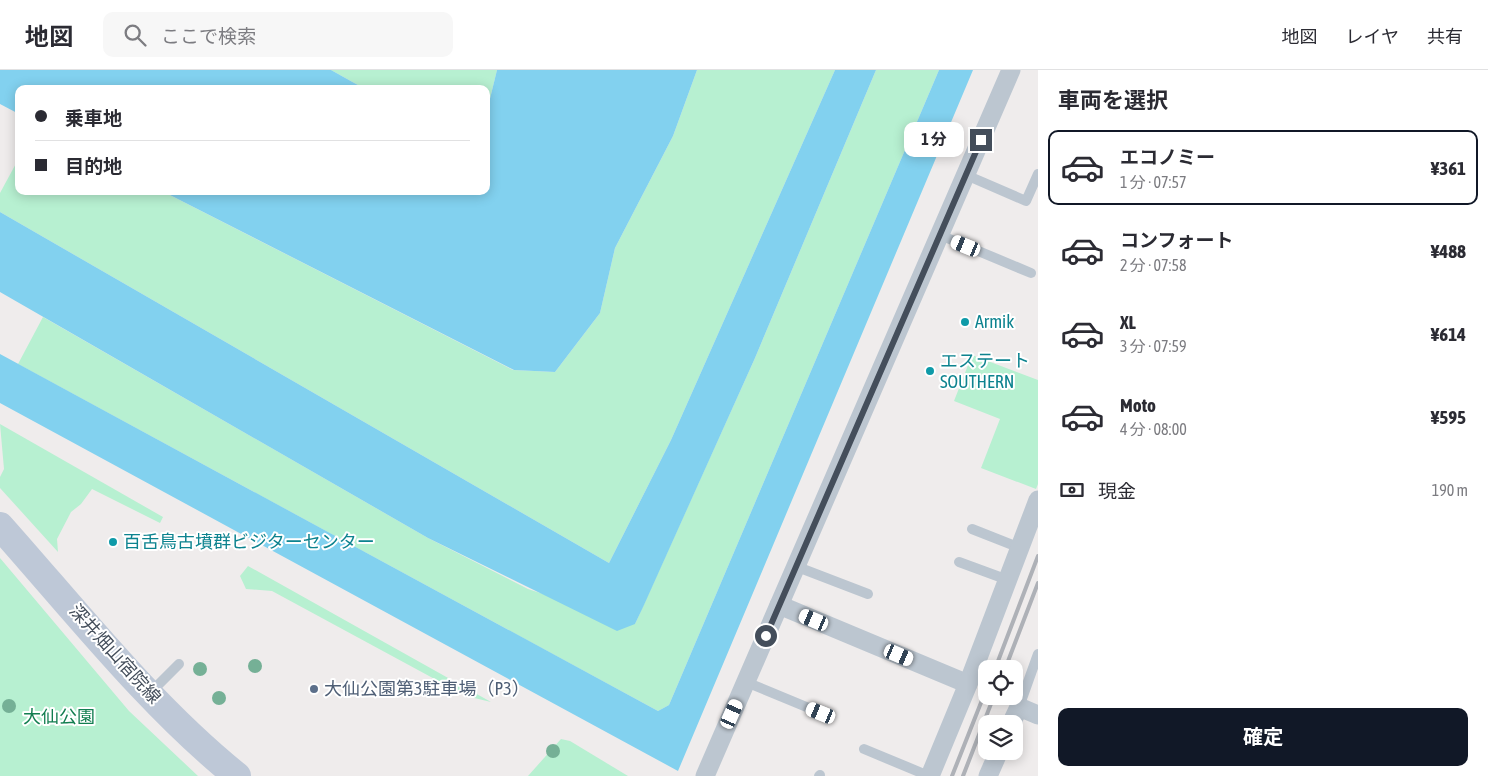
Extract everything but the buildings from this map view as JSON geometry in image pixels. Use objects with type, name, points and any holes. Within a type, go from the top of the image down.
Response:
[{"type":"main road","name":"深井畑山宿院線","points":[[0,526],[150,693],[237,776]]},
{"type":"street","points":[[705,776],[1011,70]]},
{"type":"street","points":[[930,776],[968,684],[1038,500]]},
{"type":"street","points":[[779,605],[968,684]]},
{"type":"street","points":[[1023,715],[1038,715]]},
{"type":"street","points":[[988,776],[995,760]]},
{"type":"lane","points":[[966,175],[1026,202],[1038,174]]},
{"type":"lane","points":[[940,235],[1031,273]]},
{"type":"lane","points":[[972,529],[1020,548]]},
{"type":"lane","points":[[959,562],[1008,580]]},
{"type":"lane","points":[[795,566],[868,594]]},
{"type":"lane","points":[[1015,715],[1038,654]]},
{"type":"lane","points":[[150,693],[179,664]]},
{"type":"lane","points":[[746,682],[821,713]]},
{"type":"lane","points":[[864,749],[930,776]]},
{"type":"green space","points":[[331,70],[497,70],[490,99],[490,85],[358,85]]},
{"type":"green space","points":[[697,70],[835,70],[671,440],[609,563],[0,212],[0,193],[15,165],[15,195],[170,195],[513,370],[555,372],[600,313],[615,248],[673,136]]},
{"type":"green space","points":[[876,70],[939,70],[669,705],[658,711],[18,364],[43,317],[428,538],[528,589],[635,624],[755,358]]},
{"type":"green space","points":[[972,355],[1038,380],[1038,484],[1036,489],[981,468],[1000,419],[954,401]]},
{"type":"green space","points":[[0,424],[163,517],[160,523],[92,489],[81,504],[71,512],[57,539],[58,552],[0,488],[0,477],[4,469]]},
{"type":"green space","name":"大仙公園","points":[[0,558],[129,711],[198,776],[0,776]]},
{"type":"green space","points":[[248,566],[491,702],[466,696],[272,591],[246,589],[240,576]]},
{"type":"green space","points":[[561,739],[570,741],[628,776],[528,776]]},
{"type":"water","points":[[0,70],[331,70],[358,85],[15,85],[15,112],[0,104]]},
{"type":"water","points":[[497,70],[697,70],[673,136],[615,248],[600,313],[555,372],[514,370],[170,195],[490,195],[490,99]]},
{"type":"water","points":[[835,70],[876,70],[755,358],[644,605],[635,624],[617,631],[428,538],[0,292],[0,212],[609,563],[671,440]]},
{"type":"water","points":[[939,70],[973,70],[678,771],[0,403],[0,354],[658,711],[669,705]]},
{"type":"railway","points":[[998,660],[1038,556]]},
{"type":"railway","points":[[1008,660],[1038,583]]},
{"type":"railway","points":[[952,776],[980,705]]},
{"type":"railway","points":[[963,776],[991,705]]},
{"type":"place","name":"Armik","points":[[965,322]]},
{"type":"place","name":"エステート SOUTHERN","points":[[930,371]]},
{"type":"place","name":"百舌鳥古墳群ビジターセンター","points":[[113,542]]},
{"type":"place","name":"大仙公園第3駐車場（P3）","points":[[314,689]]},
{"type":"route","points":[[766,636],[981,140]]}]
